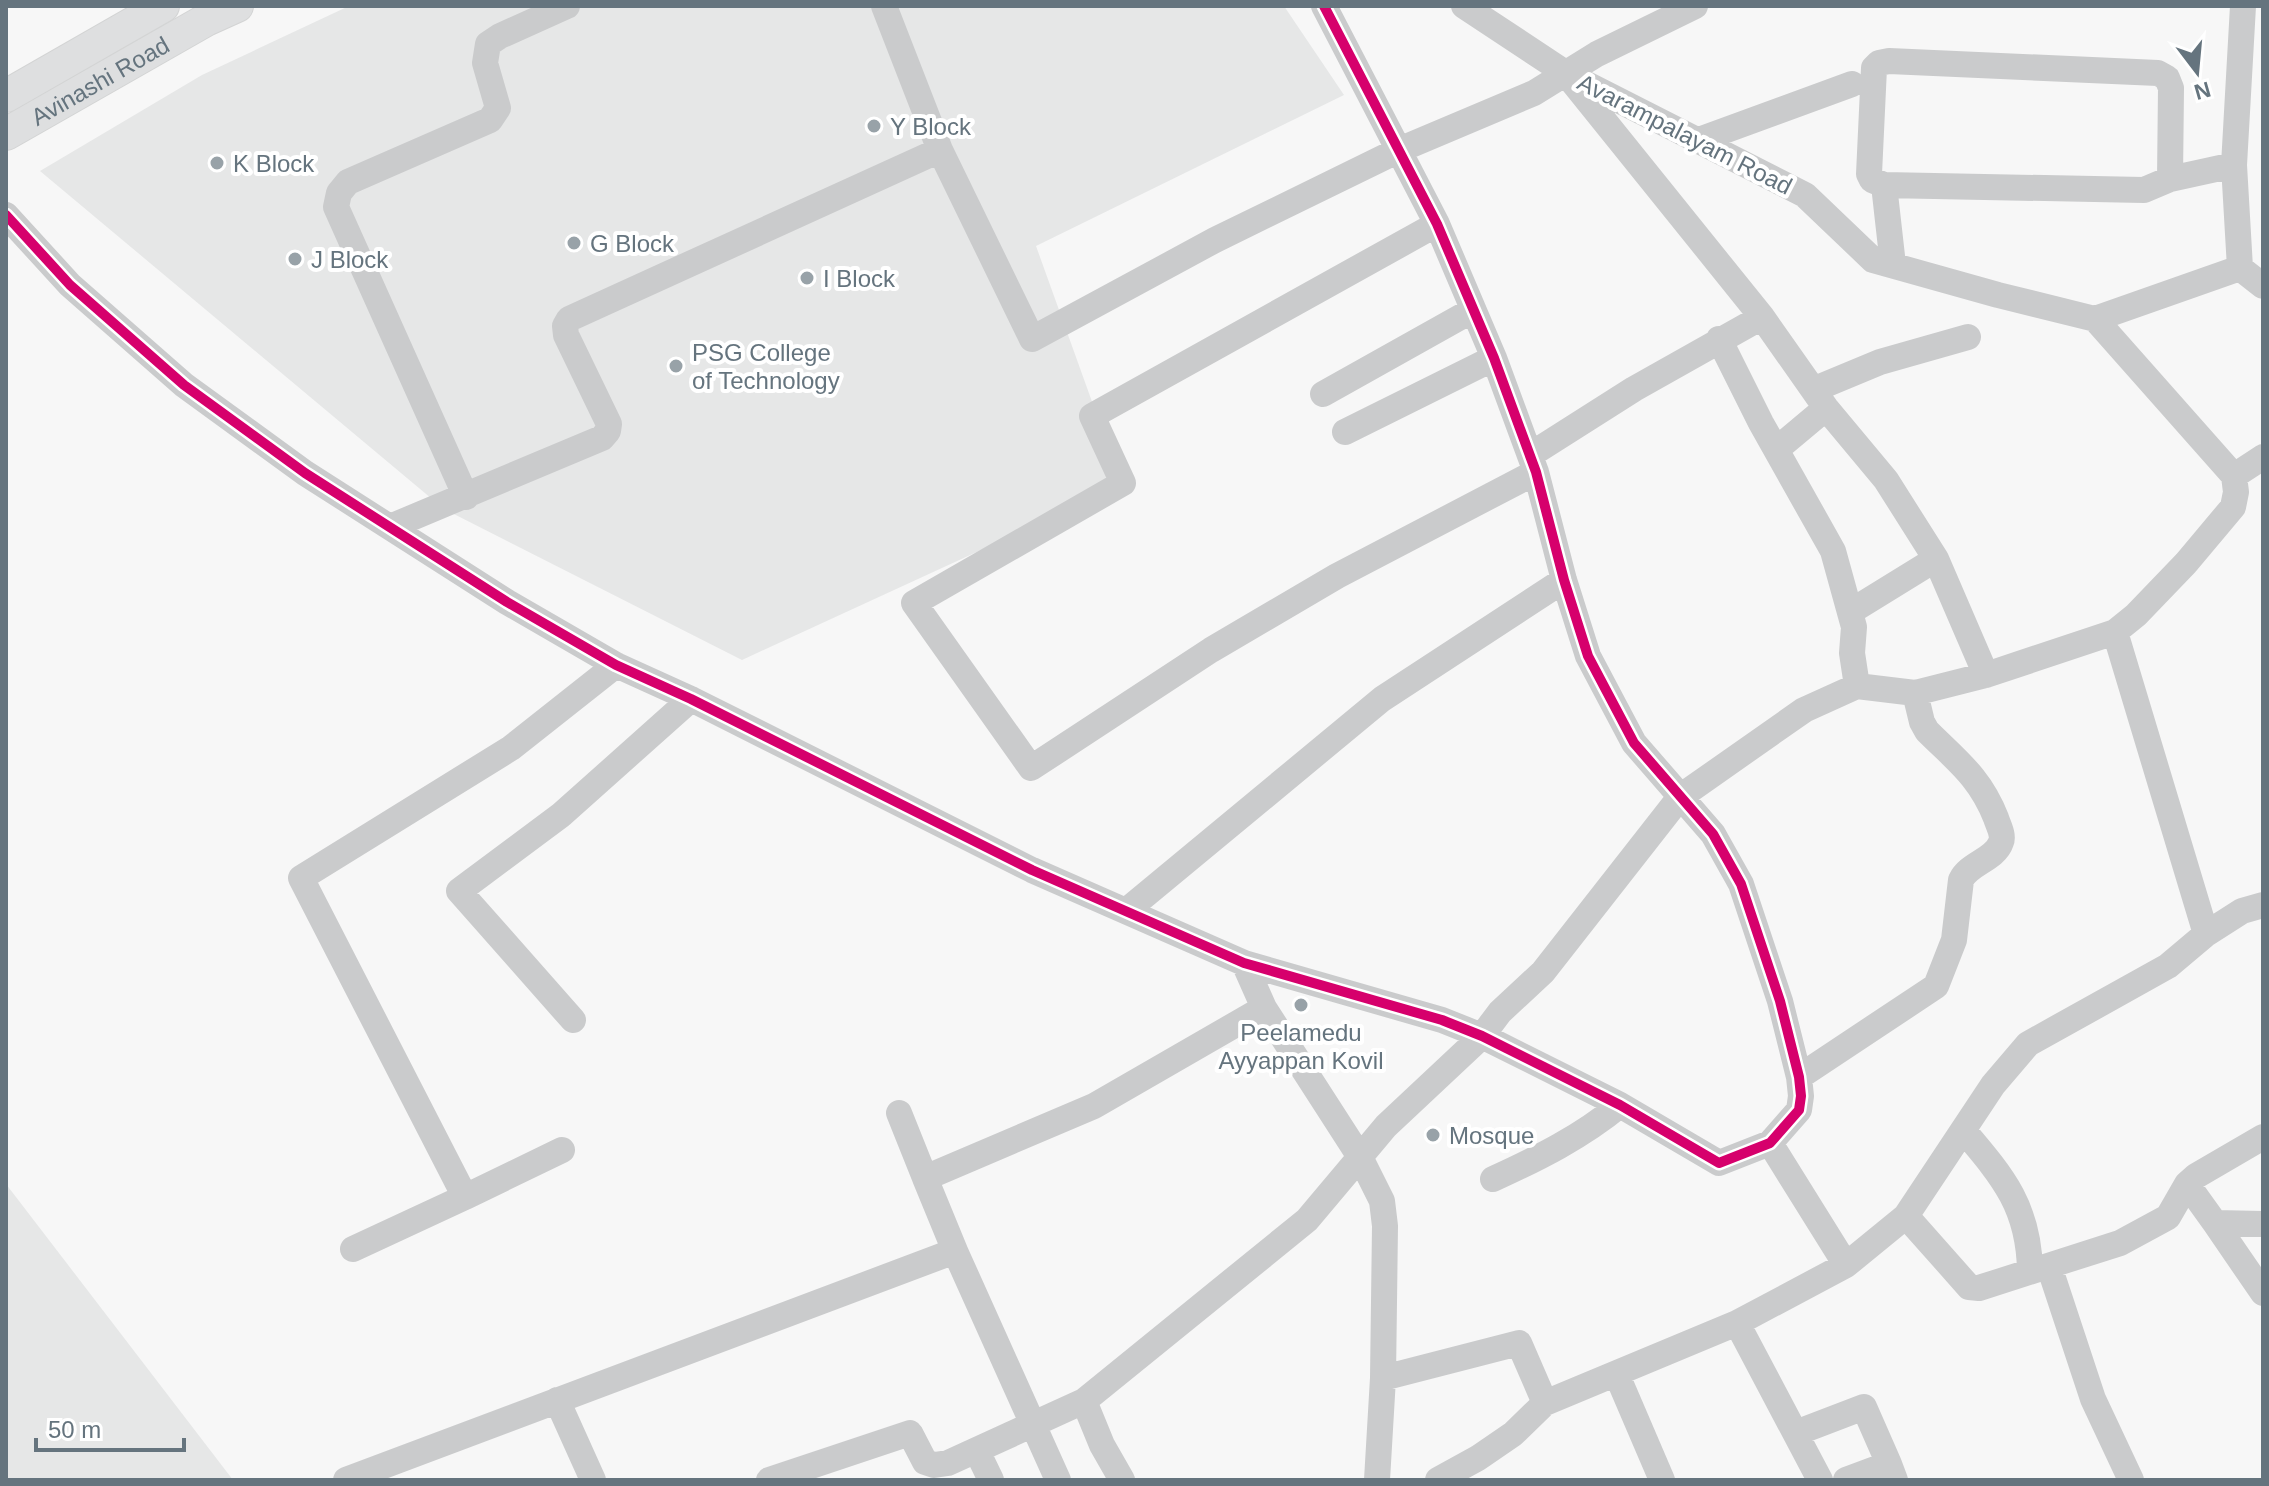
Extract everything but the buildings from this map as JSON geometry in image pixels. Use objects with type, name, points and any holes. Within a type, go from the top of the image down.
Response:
[{"type":"main road","points":[[6,96],[163,6]]},
{"type":"main road","name":"Avinashi Road","points":[[6,134],[206,20],[237,6]]},
{"type":"street","points":[[466,497],[336,207],[339,193],[348,182],[490,120],[498,108],[485,63],[488,44],[567,6]]},
{"type":"street","points":[[884,6],[940,150],[1032,339],[1215,240],[1399,150],[1534,93],[1597,54],[1695,6]]},
{"type":"street","points":[[6,215],[70,285],[184,385],[305,473],[507,602],[616,665],[691,699],[1018,863],[1244,963],[1442,1020],[1482,1036],[1620,1105],[1719,1163],[1770,1143],[1799,1110],[1799,1077],[1780,1001],[1741,884],[1713,834],[1634,743],[1588,656],[1533,463],[1494,358],[1437,224],[1324,6]]},
{"type":"street","name":"Avarampalayam Road","points":[[1464,6],[1567,74],[1805,195],[1873,260],[2095,319]]},
{"type":"street","points":[[2243,6],[2234,165],[2240,268],[2263,286]]},
{"type":"street","points":[[2170,179],[2171,88],[2167,78],[2158,73],[1889,61],[1879,63],[1874,68],[1869,174],[1872,180],[1884,185],[2144,190],[2170,179],[2234,165]]},
{"type":"street","points":[[1567,74],[1762,317],[1820,398],[1886,480],[1936,559],[1986,675]]},
{"type":"street","points":[[1699,140],[1852,84]]},
{"type":"street","points":[[390,527],[602,438],[609,424],[566,335],[565,326],[569,319],[940,150]]},
{"type":"street","points":[[1884,185],[1893,265]]},
{"type":"street","points":[[1437,224],[1092,416],[1123,483],[914,603],[1031,768],[1211,650],[1533,463],[1719,339],[1762,317]]},
{"type":"street","points":[[769,1480],[910,1433],[925,1462],[934,1465],[948,1463],[1084,1401],[1307,1220],[1386,1126],[1482,1036],[1500,1012],[1543,972],[1680,797],[1804,710],[1857,686],[1915,693],[1986,675],[2115,632],[2136,615],[2186,563],[2233,507],[2236,492],[2234,476],[2095,319],[2240,268]]},
{"type":"street","points":[[1323,394],[1473,310]]},
{"type":"street","points":[[1777,449],[1820,398],[1880,362],[1968,337]]},
{"type":"street","points":[[1719,339],[1833,551],[1854,627],[1852,653],[1857,686]]},
{"type":"street","points":[[1345,432],[1494,358]]},
{"type":"street","points":[[2234,476],[2263,457]]},
{"type":"street","points":[[1850,612],[1936,559]]},
{"type":"street","points":[[1126,911],[1382,699],[1564,580]]},
{"type":"street","points":[[2115,632],[2206,934]]},
{"type":"street","points":[[465,1197],[301,878],[511,748],[616,665]]},
{"type":"street","points":[[1799,1077],[1936,986],[1954,940],[1964,873],[1993,852],[2001,842],[1994,813],[1979,781],[1927,731],[1915,693]]},
{"type":"street","points":[[573,1020],[459,891],[561,815],[691,699]]},
{"type":"street","points":[[1438,1480],[1484,1469],[1513,1434],[1545,1403],[1737,1323],[1846,1265],[1906,1216],[1993,1085],[2028,1044],[2168,966],[2206,934],[2242,911],[2263,905]]},
{"type":"street","points":[[1244,963],[1264,1008],[1360,1157],[1382,1201],[1385,1226],[1383,1378],[1377,1480]]},
{"type":"street","points":[[925,1178],[1094,1106],[1264,1008]]},
{"type":"street","points":[[1493,1179],[1569,1142],[1593,1128],[1620,1105]]},
{"type":"street","points":[[899,1113],[955,1251],[1058,1480]]},
{"type":"street","points":[[1964,1131],[2004,1178],[2022,1215],[2030,1253],[2040,1269],[2093,1399],[2131,1480]]},
{"type":"street","points":[[1906,1216],[1969,1287],[1979,1288],[2120,1243],[2168,1217],[2187,1184],[2263,1137]]},
{"type":"street","points":[[1770,1143],[1846,1265]]},
{"type":"street","points":[[353,1249],[562,1150]]},
{"type":"street","points":[[2187,1184],[2263,1293]]},
{"type":"street","points":[[2215,1223],[2263,1224]]},
{"type":"street","points":[[346,1480],[955,1251]]},
{"type":"street","points":[[1737,1323],[1820,1480]]},
{"type":"street","points":[[1383,1378],[1519,1343],[1545,1403]]},
{"type":"street","points":[[1617,1375],[1662,1480]]},
{"type":"street","points":[[557,1400],[593,1480]]},
{"type":"street","points":[[1084,1401],[1102,1445],[1122,1480]]},
{"type":"street","points":[[1796,1433],[1864,1407],[1892,1472],[1846,1480]]},
{"type":"street","points":[[977,1451],[991,1480]]},
{"type":"shaded area","name":"PSG College of Technology","points":[[349,6],[1284,6],[1344,95],[1036,246],[1122,485],[742,660],[444,509],[40,171],[202,75]]},
{"type":"shaded area","points":[[6,1184],[233,1480],[6,1480]]},
{"type":"cycle path","points":[[6,215],[70,285],[184,385],[305,473],[507,602],[616,665],[691,699],[1032,870],[1244,963],[1442,1020],[1482,1036],[1620,1105],[1719,1163],[1770,1143],[1799,1110],[1801,1096],[1780,1001],[1741,884],[1713,834],[1634,743],[1588,656],[1564,580],[1536,472],[1494,358],[1437,224],[1324,6]]},
{"type":"place","name":"Y Block","points":[[874,126]]},
{"type":"place","name":"K Block","points":[[217,163]]},
{"type":"place","name":"G Block","points":[[574,243]]},
{"type":"place","name":"J Block","points":[[295,259]]},
{"type":"place","name":"I Block","points":[[807,278]]},
{"type":"place","name":"PSG College of Technology","points":[[676,366]]},
{"type":"place","name":"Peelamedu Ayyappan Kovil","points":[[1301,1005]]},
{"type":"place","name":"Mosque","points":[[1433,1135]]}]
